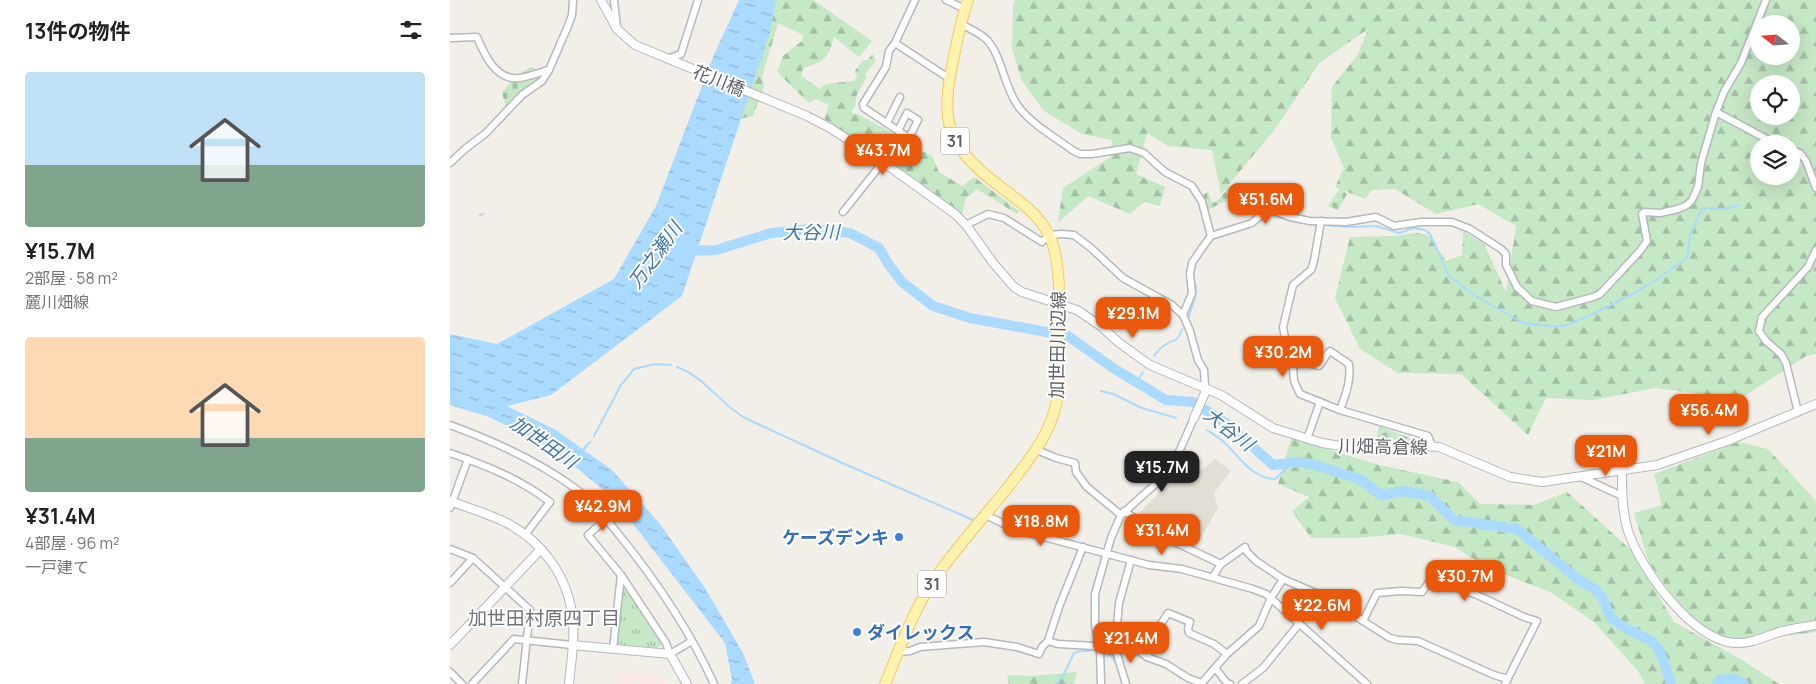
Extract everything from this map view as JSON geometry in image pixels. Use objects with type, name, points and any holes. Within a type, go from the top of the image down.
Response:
[{"type":"main road","name":"加世田川辺線","points":[[885,684],[925,594],[949,560],[1037,450],[1050,426],[1058,393],[1057,269],[1049,235],[1031,211],[981,172],[965,156],[953,136],[948,121],[947,102],[950,79],[966,5]]},
{"type":"street","points":[[450,163],[486,133],[522,95],[542,81],[549,70],[570,20],[573,0]]},
{"type":"street","points":[[601,0],[617,29]]},
{"type":"street","points":[[614,0],[617,29]]},
{"type":"street","points":[[671,61],[681,54],[698,0]]},
{"type":"street","points":[[898,130],[864,108],[863,104],[886,67],[887,55],[895,43],[915,0]]},
{"type":"street","points":[[946,0],[966,5]]},
{"type":"street","points":[[1183,315],[1192,293],[1190,274],[1192,263],[1211,236],[1252,223],[1262,214],[1269,211],[1321,224],[1376,217],[1394,226],[1421,222],[1452,222],[1487,238],[1501,249],[1506,254],[1506,265],[1517,287],[1532,301],[1556,307],[1600,294],[1640,251],[1647,240],[1646,228],[1642,217],[1644,212],[1660,213],[1678,209],[1687,205],[1692,200],[1698,187],[1700,163],[1716,112],[1724,92],[1741,63],[1766,0]]},
{"type":"street","points":[[961,24],[978,33],[992,47],[1007,87],[1024,114],[1080,154],[1105,153],[1130,148],[1144,153],[1165,172],[1192,186],[1202,202],[1211,236]]},
{"type":"street","name":"花川橋","points":[[617,29],[635,45],[818,122],[883,162]]},
{"type":"street","points":[[450,38],[477,37],[491,65],[502,75],[517,79],[549,70]]},
{"type":"street","points":[[895,43],[950,79]]},
{"type":"street","points":[[887,123],[900,97]]},
{"type":"street","points":[[1716,112],[1759,135]]},
{"type":"street","points":[[1800,153],[1806,161],[1816,188]]},
{"type":"street","points":[[843,212],[883,162]]},
{"type":"street","name":"川畑高倉線","points":[[883,162],[955,214],[1014,287],[1058,307],[1077,310],[1092,319],[1126,348],[1150,365],[1234,402],[1273,428],[1307,439],[1347,447],[1390,448],[1414,445],[1439,447],[1510,477],[1542,482],[1622,471],[1666,462],[1727,441],[1816,404]]},
{"type":"street","points":[[966,226],[988,214],[1004,218],[1042,242],[1049,235],[1074,235],[1123,278],[1172,305],[1183,315],[1190,331],[1198,360],[1204,370],[1205,390],[1170,470],[1123,513],[1106,553],[1095,594],[1101,684]]},
{"type":"street","points":[[1321,224],[1311,270],[1293,284],[1283,327],[1294,381],[1300,394],[1340,410],[1428,436],[1432,446]]},
{"type":"street","points":[[1798,412],[1786,363],[1780,354],[1761,335],[1759,331],[1760,322],[1762,317],[1808,267],[1816,250]]},
{"type":"street","points":[[1292,366],[1303,362],[1319,366],[1330,352],[1349,364],[1348,387],[1340,410]]},
{"type":"street","points":[[1307,439],[1320,402]]},
{"type":"street","points":[[450,425],[501,445],[577,490],[606,519],[652,577],[692,640],[714,684]]},
{"type":"street","points":[[1037,450],[1075,463],[1076,472],[1087,487],[1123,513],[1160,535],[1221,564]]},
{"type":"street","points":[[450,453],[488,466],[540,494],[550,502],[525,535]]},
{"type":"street","points":[[468,459],[451,504],[505,522],[525,535],[554,564],[562,578],[573,621],[569,684]]},
{"type":"street","points":[[1622,471],[1622,496],[1629,531],[1638,552],[1669,598],[1698,627],[1712,636],[1736,643],[1750,642],[1796,628],[1816,625]]},
{"type":"street","points":[[1581,477],[1622,496]]},
{"type":"street","points":[[986,515],[1014,529],[1149,565],[1182,569],[1266,594],[1357,681],[1367,684]]},
{"type":"street","points":[[606,519],[588,535],[621,575],[666,643],[686,684]]},
{"type":"street","points":[[899,652],[920,647],[984,642],[1017,647],[1039,654],[1042,647],[1048,641],[1059,607],[1083,547]]},
{"type":"street","points":[[1213,577],[1221,564],[1244,547],[1256,561],[1283,579],[1316,592],[1363,621],[1395,640],[1418,641],[1506,681],[1537,621],[1524,618],[1477,595],[1432,578],[1422,592],[1377,593],[1363,621]]},
{"type":"street","points":[[450,549],[473,558],[530,610],[522,684]]},
{"type":"street","points":[[450,645],[541,549]]},
{"type":"street","points":[[450,582],[473,558]]},
{"type":"street","points":[[1126,684],[1116,651],[1116,636],[1118,603],[1131,560]]},
{"type":"street","points":[[614,649],[621,575]]},
{"type":"street","points":[[1117,642],[1135,648],[1147,657],[1166,664],[1201,684],[1227,654],[1259,626],[1271,598],[1283,579]]},
{"type":"street","points":[[1147,657],[1159,624],[1168,612],[1190,622],[1188,629],[1190,633],[1214,644],[1227,654]]},
{"type":"street","points":[[1242,684],[1263,668],[1299,624]]},
{"type":"street","points":[[472,684],[514,639],[670,654],[692,640]]},
{"type":"street","points":[[1048,641],[1058,644],[1094,646],[1100,649],[1116,651]]},
{"type":"street","points":[[1215,668],[1227,683],[1230,684]]},
{"type":"street","points":[[450,672],[462,684]]},
{"type":"shaded area","points":[[1185,459],[1202,470],[1215,459],[1231,471],[1214,493],[1218,508],[1195,548],[1178,542],[1135,517],[1157,495]]},
{"type":"shaded area","points":[[618,673],[666,677],[666,684],[630,680],[629,684],[617,684]]},
{"type":"green space","points":[[758,0],[813,0],[872,41],[859,57],[834,37],[827,55],[821,61],[803,68],[801,76],[820,89],[825,84],[854,81],[857,76],[855,71],[863,60],[867,60],[873,54],[876,61],[865,74],[867,77],[857,94],[855,107],[851,112],[932,156],[939,172],[962,186],[974,177],[1019,211],[1017,214],[977,189],[966,198],[962,215],[824,119],[829,105],[816,99],[809,103],[777,72],[783,56],[802,41],[803,35],[778,23],[762,77],[764,86],[753,116],[731,121]]},
{"type":"green space","points":[[1015,0],[1816,0],[1816,354],[1806,356],[1740,399],[1655,388],[1594,400],[1546,398],[1528,435],[1461,374],[1398,373],[1360,349],[1335,298],[1350,237],[1418,233],[1430,236],[1446,261],[1462,255],[1463,231],[1484,244],[1506,292],[1516,226],[1478,204],[1436,214],[1395,189],[1372,190],[1365,199],[1335,187],[1344,168],[1331,137],[1332,87],[1358,54],[1368,29],[1319,63],[1276,128],[1221,194],[1212,150],[1168,146],[1147,133],[1136,174],[1165,187],[1160,206],[1144,202],[1130,214],[1088,196],[1058,223],[1063,188],[1112,156],[1112,140],[1082,134],[1044,111],[1022,81],[1012,49],[1013,6]]},
{"type":"green space","points":[[531,67],[545,74],[506,106],[502,93],[515,76]]},
{"type":"green space","points":[[1230,186],[1233,187],[1243,203],[1223,202],[1208,210],[1203,195],[1208,192],[1212,202],[1217,201]]},
{"type":"green space","points":[[1340,188],[1347,194],[1338,210],[1328,206]]},
{"type":"green space","points":[[1379,426],[1415,440],[1376,441]]},
{"type":"green space","points":[[1291,438],[1379,465],[1458,482],[1480,504],[1534,505],[1567,492],[1632,551],[1674,622],[1742,660],[1779,684],[1645,684],[1638,671],[1594,622],[1552,593],[1486,567],[1455,547],[1401,534],[1356,538],[1311,538],[1292,511],[1309,497],[1278,484]]},
{"type":"green space","points":[[1738,442],[1768,449],[1816,501],[1816,632],[1720,644],[1676,600],[1649,563],[1634,513],[1662,505],[1654,474]]},
{"type":"green space","points":[[624,585],[663,643],[658,648],[616,644],[622,586]]},
{"type":"green space","points":[[1077,672],[1074,684],[1009,684],[1007,675],[1032,676]]},
{"type":"water","points":[[739,0],[776,0],[770,32],[682,296],[551,395],[507,406],[556,430],[612,470],[660,524],[705,588],[743,653],[755,684],[731,684],[732,680],[725,643],[613,498],[572,464],[536,440],[489,417],[450,405],[450,334],[497,344],[614,279],[656,206],[713,57]]},
{"type":"waterway","points":[[1322,225],[1376,226],[1399,233],[1414,228],[1425,230],[1430,234],[1449,276],[1474,295],[1523,323],[1564,326],[1589,316],[1644,288],[1687,258],[1690,236],[1702,208],[1724,209],[1739,205]]},
{"type":"waterway","points":[[1254,225],[1270,215],[1286,219]]},
{"type":"waterway","points":[[1293,221],[1317,225]]},
{"type":"waterway","points":[[1230,233],[1250,227]]},
{"type":"waterway","name":"大谷川","points":[[684,251],[716,250],[771,233],[809,229],[850,233],[879,248],[902,282],[933,306],[970,318],[1068,336],[1113,368],[1166,400],[1193,402],[1226,423],[1273,465],[1298,462],[1315,465],[1360,479],[1381,495],[1405,491],[1430,496],[1454,520],[1517,529],[1580,581],[1594,588],[1602,597],[1611,618],[1622,626],[1650,640],[1658,648],[1671,684]]},
{"type":"waterway","points":[[1189,316],[1195,298],[1196,288],[1193,276],[1195,264]]},
{"type":"waterway","points":[[1154,356],[1162,347],[1176,339],[1182,329]]},
{"type":"waterway","points":[[594,436],[621,385],[634,369],[655,364],[671,365]]},
{"type":"waterway","points":[[677,367],[696,377],[728,406],[745,418],[973,520]]},
{"type":"waterway","points":[[1137,382],[1143,372]]},
{"type":"waterway","points":[[1101,391],[1113,394],[1142,408],[1176,418]]},
{"type":"waterway","points":[[1207,430],[1224,442],[1248,467],[1267,478],[1275,479],[1293,462]]},
{"type":"waterway","name":"加世田川","points":[[582,451],[590,442]]},
{"type":"waterway","points":[[1056,684],[1063,676],[1074,653],[1090,651]]},
{"type":"waterway","points":[[1107,653],[1115,663],[1123,684]]},
{"type":"waterway","name":"大谷川","points":[[1717,684],[1719,680],[1735,679],[1744,684]]},
{"type":"place","name":"ケーズデンキ","points":[[899,537]]},
{"type":"place","name":"ダイレックス","points":[[857,632]]},
{"type":"district","name":"加世田村原四丁目","points":[[544,618]]},
{"type":"water label","name":"万之瀬川","points":[[655,255]]}]
